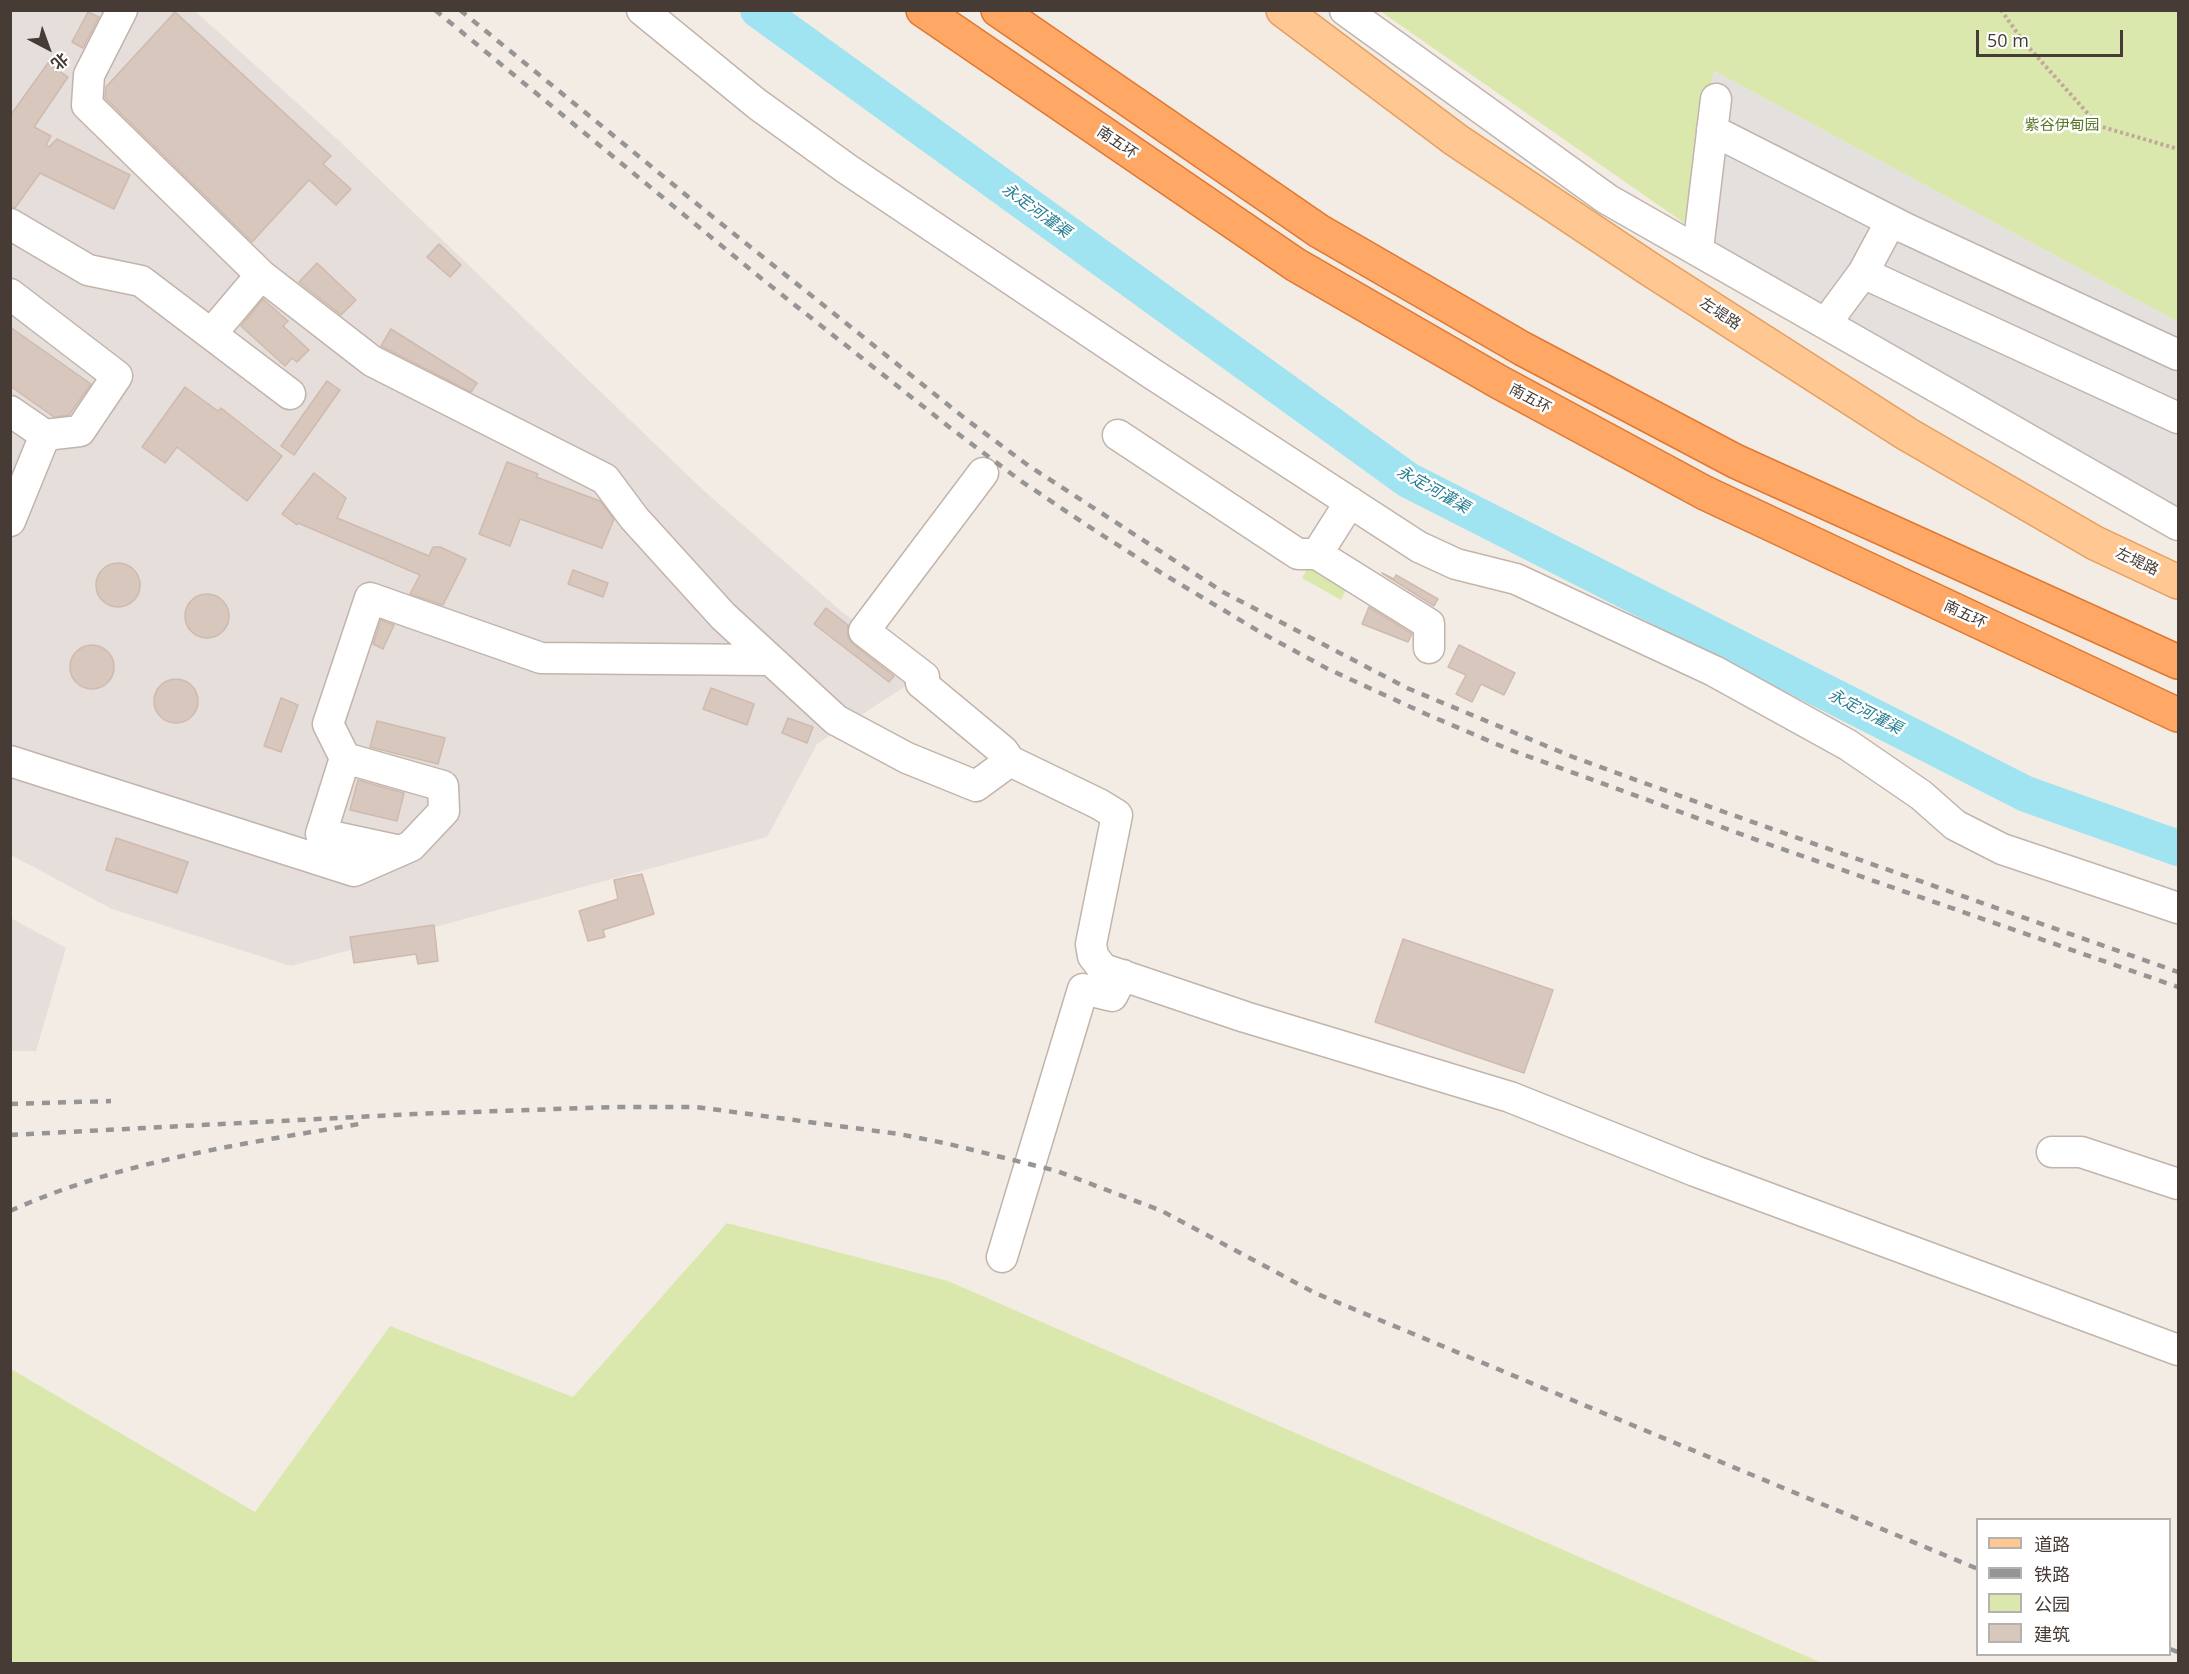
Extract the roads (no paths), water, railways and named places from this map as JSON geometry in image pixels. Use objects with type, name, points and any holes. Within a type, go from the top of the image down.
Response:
[{"type":"highway","name":"南五环","points":[[923,10],[1296,266],[1499,382],[1705,493],[2178,715]]},
{"type":"highway","points":[[998,10],[1319,231],[1523,349],[1735,461],[2178,662]]},
{"type":"main road","name":"左堤路","points":[[1283,10],[1456,140],[1648,268],[1907,434],[2095,543],[2178,582]]},
{"type":"street","points":[[122,10],[89,75],[87,105],[261,275],[372,361],[605,479],[634,518],[723,616],[836,720],[907,758],[976,786],[1010,761]]},
{"type":"street","points":[[642,10],[757,104],[847,169],[1151,373],[1419,547],[1456,564],[1516,579],[1713,671],[1848,745],[1921,795],[1955,825],[2002,849],[2178,908]]},
{"type":"street","points":[[1345,10],[1607,199],[2178,525]]},
{"type":"street","points":[[1698,249],[1716,99]]},
{"type":"street","points":[[1712,130],[1891,221],[2178,355]]},
{"type":"street","points":[[1826,323],[1863,273],[1891,221]]},
{"type":"street","points":[[10,224],[88,270],[141,281],[290,394]]},
{"type":"street","points":[[1863,273],[2178,418]]},
{"type":"street","points":[[211,334],[261,275]]},
{"type":"street","points":[[10,294],[117,376],[80,431],[45,435],[10,411]]},
{"type":"street","points":[[10,521],[45,435]]},
{"type":"street","points":[[1118,435],[1298,554],[1317,554],[1429,624],[1429,648]]},
{"type":"street","points":[[983,473],[864,631],[924,677],[921,683],[1003,751],[1010,761],[1117,814],[1091,944],[1093,956],[1102,969],[1245,1017],[1510,1097],[1695,1171],[1984,1268],[2178,1350]]},
{"type":"street","points":[[1317,554],[1350,502]]},
{"type":"street","points":[[400,851],[321,834],[345,758],[328,724],[370,598],[541,658],[771,660]]},
{"type":"street","points":[[10,761],[354,872],[411,846],[444,811],[443,786],[345,758]]},
{"type":"street","points":[[1002,1257],[1083,989],[1112,996],[1123,975]]},
{"type":"street","points":[[2052,1152],[2081,1152],[2178,1184]]},
{"type":"waterway","name":"永定河灌渠","points":[[758,10],[1408,480],[2026,794],[2178,848]]},
{"type":"railway","points":[[435,10],[762,279],[953,430],[1021,481],[1088,526],[1260,632],[1328,669],[1508,749],[1768,844],[2178,987]]},
{"type":"railway","points":[[460,10],[708,213],[967,420],[1029,466],[1223,592],[1407,688],[1573,757],[2178,972]]},
{"type":"railway","points":[[10,1104],[111,1101]]},
{"type":"railway","points":[[10,1135],[414,1114],[613,1107],[696,1107],[899,1134],[949,1144],[1057,1171],[1162,1211],[1315,1293],[1976,1568]]},
{"type":"railway","points":[[10,1211],[94,1179],[182,1156],[359,1124]]},
{"type":"railway","points":[[2171,1649],[2178,1652]]},
{"type":"park label","name":"紫谷伊甸园","points":[[2062,126]]}]
